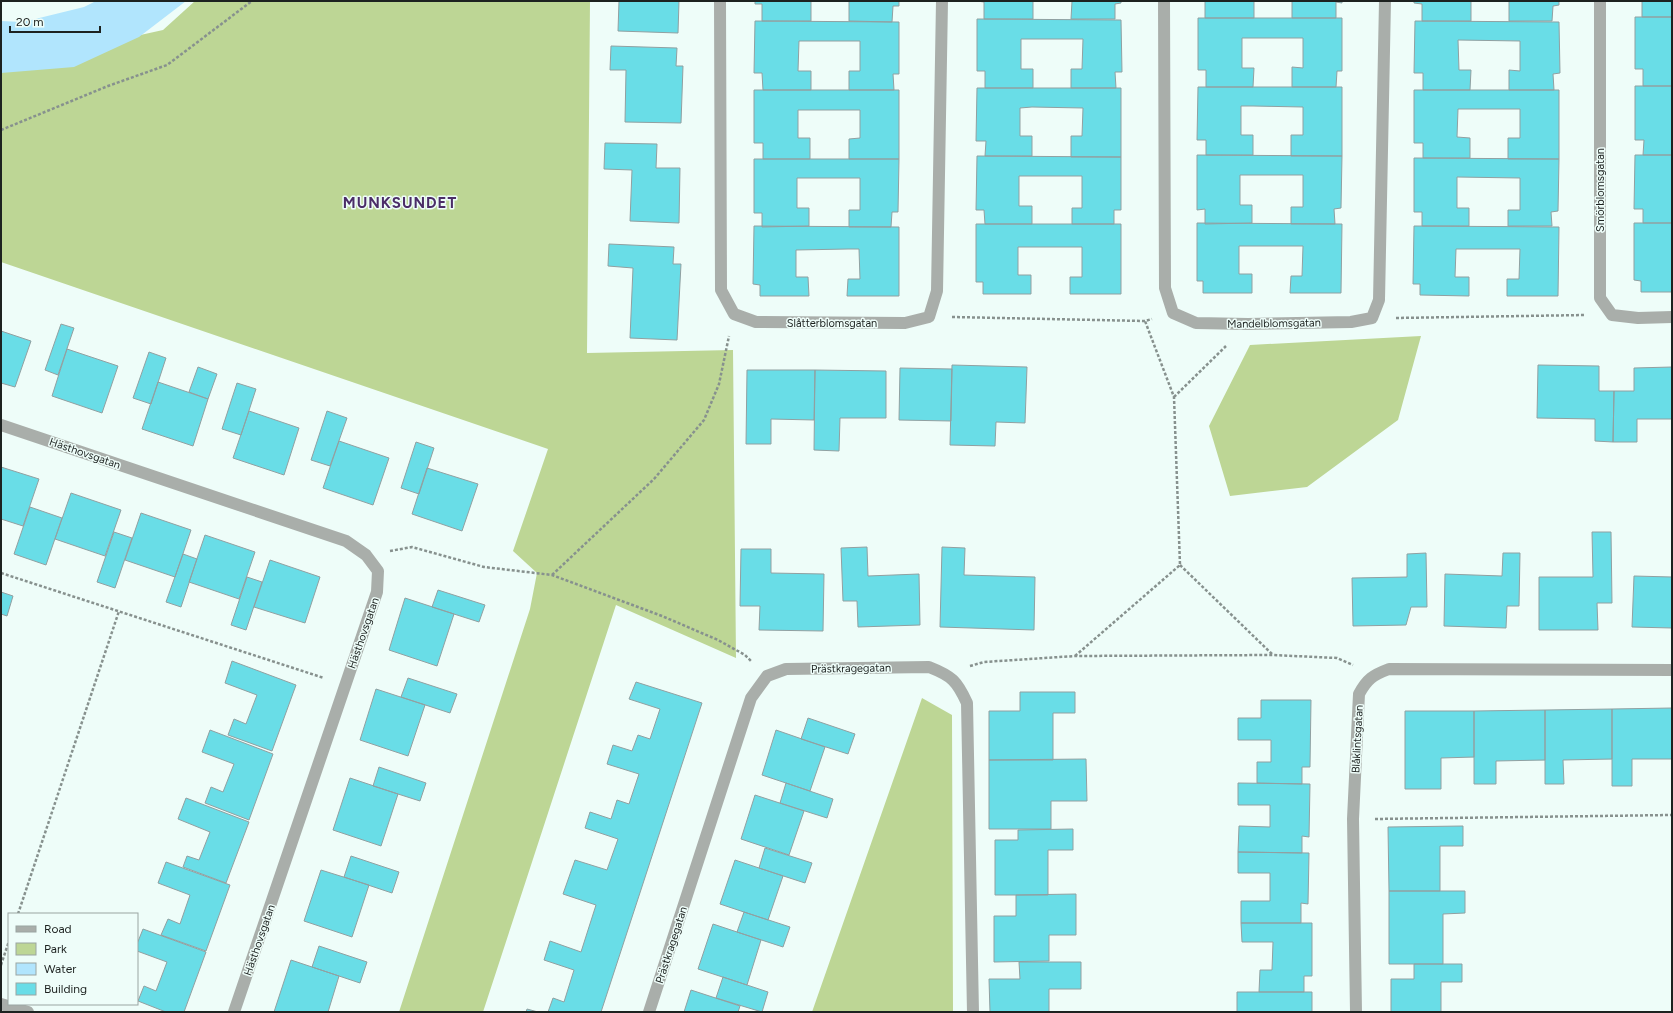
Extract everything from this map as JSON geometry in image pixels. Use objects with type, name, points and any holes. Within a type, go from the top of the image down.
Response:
[{"type":"street","points":[[720,1],[721,290],[734,314]]},
{"type":"street","points":[[929,317],[937,291],[942,1]]},
{"type":"street","points":[[1164,1],[1165,288],[1173,313]]},
{"type":"street","points":[[1372,318],[1379,300],[1385,1]]},
{"type":"street","name":"Smörblomsgatan","points":[[1600,1],[1600,298],[1612,315]]},
{"type":"street","name":"Mandelblomsgatan","points":[[1173,313],[1196,323],[1248,324],[1351,322],[1372,318]]},
{"type":"street","name":"Slåtterblomsgatan","points":[[734,314],[756,322],[905,323],[929,317]]},
{"type":"street","points":[[1612,315],[1638,318],[1672,317]]},
{"type":"street","name":"Hästhovsgatan","points":[[1,425],[346,541],[366,555],[378,571],[377,592],[234,1012]]},
{"type":"street","name":"Prästkragegatan","points":[[649,1012],[751,698],[767,676],[786,669],[929,667],[947,674],[960,686],[967,703],[973,1012]]},
{"type":"street","points":[[1376,674],[1389,669],[1672,670]]},
{"type":"street","name":"Blåklintsgatan","points":[[1356,1012],[1353,819],[1359,694],[1366,683],[1376,674]]},
{"type":"street","points":[[1,1004],[28,1012]]},
{"type":"path","points":[[1,130],[108,86],[167,65],[252,1]]},
{"type":"path","points":[[929,317],[1145,321],[1173,313]]},
{"type":"path","points":[[552,575],[654,479],[704,420],[719,384],[734,314]]},
{"type":"path","points":[[1372,318],[1612,315]]},
{"type":"path","points":[[1145,321],[1174,397],[1180,565],[1273,655]]},
{"type":"path","points":[[1174,397],[1248,324]]},
{"type":"path","points":[[366,555],[412,547],[484,567],[552,575],[662,616],[718,640],[745,655],[767,676]]},
{"type":"path","points":[[1075,656],[1180,565]]},
{"type":"path","points":[[1,573],[346,685]]},
{"type":"path","points":[[18,913],[119,611]]},
{"type":"path","points":[[947,674],[984,662],[1075,656],[1273,655],[1337,658],[1376,674]]},
{"type":"path","points":[[1353,819],[1672,815]]},
{"type":"path","points":[[1,965],[8,944]]},
{"type":"green space","points":[[195,1],[590,1],[587,353],[733,350],[736,658],[616,605],[483,1012],[399,1012],[530,609],[537,573],[513,551],[548,449],[1,262],[1,60],[68,51],[163,30]]},
{"type":"green space","points":[[1421,336],[1398,420],[1307,487],[1230,496],[1209,426],[1250,345]]},
{"type":"green space","points":[[922,698],[952,715],[953,1012],[812,1012]]},
{"type":"water","points":[[96,1],[186,1],[139,37],[74,67],[1,73],[1,21],[23,22],[84,7]]},
{"type":"building","points":[[619,1],[679,1],[678,33],[618,31]]},
{"type":"building","points":[[755,1],[811,1],[811,21],[762,21],[762,4],[755,4]]},
{"type":"building","points":[[849,1],[899,1],[899,6],[893,6],[892,22],[849,21]]},
{"type":"building","points":[[977,1],[1033,1],[1033,19],[984,19],[984,2]]},
{"type":"building","points":[[1072,1],[1121,1],[1121,3],[1115,4],[1115,19],[1071,19]]},
{"type":"building","points":[[1205,1],[1254,1],[1254,18],[1205,18]]},
{"type":"building","points":[[1292,1],[1342,1],[1342,3],[1336,2],[1336,18],[1292,18]]},
{"type":"building","points":[[1414,1],[1471,1],[1471,21],[1422,21],[1422,4],[1414,3]]},
{"type":"building","points":[[1509,1],[1559,1],[1559,5],[1553,6],[1552,21],[1509,21]]},
{"type":"building","points":[[1642,1],[1672,1],[1672,17],[1642,17]]},
{"type":"building","points":[[1635,17],[1672,17],[1672,86],[1643,86],[1643,69],[1635,69]]},
{"type":"building","points":[[1198,18],[1342,18],[1342,71],[1337,71],[1336,87],[1292,87],[1292,67],[1303,68],[1303,38],[1242,38],[1242,68],[1254,68],[1253,87],[1206,87],[1206,70],[1198,70]]},
{"type":"building","points":[[977,19],[1121,20],[1122,72],[1115,72],[1116,88],[1071,88],[1071,69],[1082,69],[1083,39],[1021,39],[1021,69],[1033,69],[1033,88],[985,88],[985,71],[977,71]]},
{"type":"building","points":[[755,21],[899,22],[899,74],[893,74],[894,90],[849,90],[849,71],[860,71],[860,41],[799,41],[798,71],[811,71],[811,90],[763,90],[762,73],[754,73]]},
{"type":"building","points":[[1415,21],[1559,22],[1560,73],[1553,74],[1554,90],[1509,90],[1509,70],[1520,71],[1520,41],[1458,40],[1459,70],[1471,70],[1470,90],[1423,90],[1423,73],[1414,73]]},
{"type":"building","points":[[611,46],[677,48],[676,66],[683,66],[681,123],[625,122],[626,70],[610,70]]},
{"type":"building","points":[[1635,86],[1672,86],[1672,155],[1643,155],[1644,140],[1635,140]]},
{"type":"building","points":[[1198,87],[1342,87],[1342,156],[1291,156],[1291,135],[1303,135],[1303,107],[1253,106],[1241,106],[1241,135],[1253,135],[1253,155],[1206,155],[1206,140],[1197,140]]},
{"type":"building","points":[[977,88],[1121,88],[1121,157],[1071,157],[1071,136],[1082,136],[1083,108],[1032,107],[1020,108],[1020,136],[1032,136],[1032,156],[985,156],[986,141],[976,141]]},
{"type":"building","points":[[754,90],[899,90],[899,159],[849,159],[849,139],[860,138],[860,110],[798,110],[798,138],[810,138],[810,159],[763,159],[763,143],[754,143]]},
{"type":"building","points":[[1414,90],[1559,90],[1559,159],[1508,159],[1508,138],[1520,138],[1520,109],[1458,109],[1457,137],[1470,138],[1470,158],[1423,158],[1423,143],[1414,143]]},
{"type":"building","points":[[605,143],[657,144],[656,168],[680,168],[679,223],[630,221],[632,170],[604,169]]},
{"type":"building","points":[[1197,155],[1342,156],[1341,208],[1334,209],[1335,224],[1291,224],[1291,207],[1303,207],[1303,175],[1240,175],[1240,205],[1252,205],[1252,223],[1205,224],[1205,209],[1197,210]]},
{"type":"building","points":[[1635,155],[1672,155],[1672,223],[1643,223],[1643,209],[1634,209]]},
{"type":"building","points":[[977,156],[1121,157],[1121,210],[1114,210],[1114,224],[1072,224],[1072,208],[1082,208],[1082,176],[1019,176],[1019,206],[1032,206],[1032,224],[985,224],[984,210],[976,210]]},
{"type":"building","points":[[1414,158],[1559,159],[1558,211],[1551,212],[1552,226],[1508,226],[1508,210],[1520,210],[1520,178],[1457,177],[1457,208],[1469,208],[1469,226],[1422,226],[1422,212],[1414,212]]},
{"type":"building","points":[[754,159],[899,159],[898,212],[892,212],[891,227],[849,227],[849,210],[860,210],[860,178],[797,178],[797,208],[809,208],[809,226],[762,227],[762,213],[754,213]]},
{"type":"building","points":[[1197,223],[1342,224],[1341,293],[1290,293],[1291,276],[1302,276],[1303,246],[1239,246],[1239,274],[1252,274],[1252,293],[1203,293],[1203,281],[1197,281]]},
{"type":"building","points":[[1634,223],[1672,223],[1672,292],[1641,292],[1641,281],[1634,280]]},
{"type":"building","points":[[976,224],[1121,224],[1121,294],[1070,294],[1070,277],[1082,277],[1082,247],[1018,247],[1018,275],[1031,275],[1031,294],[983,294],[983,282],[976,282]]},
{"type":"building","points":[[754,226],[899,227],[899,296],[847,296],[848,279],[860,279],[859,249],[848,249],[796,250],[796,277],[808,277],[809,296],[760,296],[760,285],[753,284]]},
{"type":"building","points":[[1414,226],[1559,227],[1558,296],[1507,296],[1507,279],[1519,279],[1520,249],[1456,249],[1455,277],[1469,277],[1469,296],[1420,295],[1420,284],[1413,284]]},
{"type":"building","points":[[609,244],[674,247],[673,264],[681,264],[677,340],[630,338],[633,268],[608,266]]},
{"type":"building","points":[[61,324],[74,328],[58,375],[45,370]]},
{"type":"building","points":[[1,331],[31,341],[15,387],[1,383]]},
{"type":"building","points":[[67,349],[118,366],[102,413],[52,396]]},
{"type":"building","points":[[149,352],[166,358],[151,404],[133,398]]},
{"type":"building","points":[[952,365],[1027,367],[1025,423],[996,422],[995,446],[950,445]]},
{"type":"building","points":[[1538,365],[1599,366],[1599,391],[1614,391],[1613,442],[1595,441],[1595,419],[1537,418]]},
{"type":"building","points":[[198,367],[217,374],[208,399],[189,392]]},
{"type":"building","points":[[1672,367],[1672,419],[1637,419],[1637,442],[1613,442],[1614,391],[1634,391],[1634,368]]},
{"type":"building","points":[[900,368],[952,369],[951,421],[899,420]]},
{"type":"building","points":[[747,370],[815,370],[814,420],[771,419],[771,444],[746,444]]},
{"type":"building","points":[[815,370],[886,371],[886,418],[840,418],[839,451],[814,450]]},
{"type":"building","points":[[158,382],[208,399],[193,446],[142,429]]},
{"type":"building","points":[[237,383],[256,389],[241,435],[222,429]]},
{"type":"building","points":[[249,411],[299,428],[284,475],[233,458]]},
{"type":"building","points":[[327,411],[347,418],[330,466],[311,460]]},
{"type":"building","points":[[339,441],[389,458],[373,505],[323,488]]},
{"type":"building","points":[[416,442],[434,448],[419,494],[401,488]]},
{"type":"building","points":[[1,467],[39,479],[23,526],[1,519]]},
{"type":"building","points":[[427,468],[478,484],[462,531],[412,514]]},
{"type":"building","points":[[71,493],[121,510],[105,556],[55,539]]},
{"type":"building","points":[[30,507],[62,518],[46,565],[14,554]]},
{"type":"building","points":[[141,513],[191,530],[175,577],[125,560]]},
{"type":"building","points":[[114,532],[132,538],[115,588],[97,582]]},
{"type":"building","points":[[1592,532],[1611,532],[1612,603],[1597,603],[1598,630],[1539,630],[1539,577],[1593,577]]},
{"type":"building","points":[[205,535],[255,552],[239,599],[189,582]]},
{"type":"building","points":[[867,547],[868,576],[919,574],[920,625],[858,627],[857,601],[843,601],[841,548]]},
{"type":"building","points":[[942,547],[965,548],[964,575],[1035,577],[1034,630],[940,627]]},
{"type":"building","points":[[741,549],[771,549],[771,573],[824,574],[823,631],[759,630],[760,606],[740,606]]},
{"type":"building","points":[[1426,553],[1427,607],[1411,607],[1406,625],[1353,626],[1352,578],[1407,577],[1407,554]]},
{"type":"building","points":[[1503,553],[1520,553],[1519,606],[1507,606],[1506,628],[1444,626],[1445,574],[1502,576]]},
{"type":"building","points":[[183,554],[197,559],[181,607],[166,602]]},
{"type":"building","points":[[270,560],[320,577],[305,623],[254,607]]},
{"type":"building","points":[[1634,576],[1672,577],[1672,628],[1632,627]]},
{"type":"building","points":[[247,577],[262,582],[246,630],[231,625]]},
{"type":"building","points":[[438,590],[485,605],[479,622],[432,607]]},
{"type":"building","points":[[1,592],[13,596],[7,616],[1,614]]},
{"type":"building","points":[[405,598],[454,614],[437,666],[389,650]]},
{"type":"building","points":[[232,661],[296,685],[272,751],[228,735],[234,719],[246,724],[257,695],[225,683]]},
{"type":"building","points":[[408,678],[457,694],[450,713],[401,697]]},
{"type":"building","points":[[636,682],[702,703],[601,1012],[548,1012],[553,998],[564,1002],[574,970],[544,960],[550,941],[581,952],[596,905],[563,894],[575,860],[607,870],[618,839],[585,828],[590,812],[611,819],[617,800],[629,804],[639,774],[607,764],[613,745],[632,751],[638,735],[650,739],[660,709],[629,699]]},
{"type":"building","points":[[376,689],[425,705],[408,756],[360,740]]},
{"type":"building","points":[[1020,692],[1075,692],[1075,713],[1053,713],[1053,760],[989,760],[989,711],[1020,711]]},
{"type":"building","points":[[1261,700],[1311,700],[1310,767],[1302,767],[1302,784],[1257,783],[1257,762],[1271,762],[1271,740],[1238,740],[1238,718],[1261,718]]},
{"type":"building","points":[[1672,708],[1672,759],[1632,759],[1632,786],[1612,786],[1612,709]]},
{"type":"building","points":[[1612,709],[1612,759],[1563,760],[1564,784],[1545,784],[1545,710]]},
{"type":"building","points":[[1545,710],[1545,760],[1496,761],[1496,784],[1474,784],[1474,711]]},
{"type":"building","points":[[1405,711],[1474,711],[1474,757],[1441,758],[1441,789],[1405,789]]},
{"type":"building","points":[[808,718],[855,734],[848,754],[801,739]]},
{"type":"building","points":[[210,730],[273,754],[249,820],[205,803],[211,787],[223,792],[234,764],[202,752]]},
{"type":"building","points":[[776,730],[825,747],[810,791],[762,775]]},
{"type":"building","points":[[1086,759],[1087,801],[1051,801],[1051,829],[989,829],[989,760]]},
{"type":"building","points":[[379,767],[426,783],[420,801],[373,786]]},
{"type":"building","points":[[350,778],[398,794],[381,846],[333,830]]},
{"type":"building","points":[[786,783],[833,799],[827,818],[780,803]]},
{"type":"building","points":[[1238,783],[1310,784],[1309,837],[1302,836],[1302,853],[1238,852],[1239,826],[1270,827],[1270,805],[1238,805]]},
{"type":"building","points":[[755,795],[804,811],[789,855],[741,839]]},
{"type":"building","points":[[186,798],[249,822],[226,883],[183,867],[187,856],[199,860],[210,832],[178,819]]},
{"type":"building","points":[[1463,826],[1463,846],[1440,846],[1440,891],[1389,891],[1388,827]]},
{"type":"building","points":[[1073,829],[1073,850],[1048,850],[1048,895],[995,895],[995,840],[1018,840],[1018,830]]},
{"type":"building","points":[[765,848],[812,863],[805,883],[759,868]]},
{"type":"building","points":[[1238,852],[1309,853],[1308,904],[1301,903],[1301,923],[1241,923],[1241,901],[1270,901],[1270,873],[1238,873]]},
{"type":"building","points":[[351,856],[399,872],[392,893],[344,877]]},
{"type":"building","points":[[735,860],[783,876],[768,920],[720,904]]},
{"type":"building","points":[[166,862],[230,885],[206,951],[161,935],[168,919],[180,924],[190,895],[158,883]]},
{"type":"building","points":[[321,870],[369,885],[352,937],[304,921]]},
{"type":"building","points":[[1389,891],[1465,891],[1465,913],[1443,914],[1443,964],[1389,964]]},
{"type":"building","points":[[1076,894],[1076,935],[1049,935],[1049,961],[994,962],[994,916],[1016,916],[1016,895]]},
{"type":"building","points":[[744,912],[790,927],[783,947],[737,932]]},
{"type":"building","points":[[1241,923],[1312,923],[1312,976],[1304,976],[1304,992],[1259,992],[1260,970],[1272,970],[1273,942],[1242,942]]},
{"type":"building","points":[[713,924],[761,940],[747,985],[698,969]]},
{"type":"building","points":[[143,929],[206,952],[184,1012],[166,1012],[138,1001],[144,986],[156,991],[167,962],[138,951],[138,942]]},
{"type":"building","points":[[319,946],[367,962],[360,983],[312,967]]},
{"type":"building","points":[[291,960],[339,976],[328,1012],[274,1012]]},
{"type":"building","points":[[1019,962],[1081,962],[1081,989],[1049,989],[1049,1012],[990,1012],[989,979],[1020,979]]},
{"type":"building","points":[[1414,964],[1462,964],[1462,982],[1441,982],[1441,1012],[1391,1012],[1391,979],[1414,979]]},
{"type":"building","points":[[723,977],[768,992],[762,1012],[716,998]]},
{"type":"building","points":[[691,990],[740,1006],[738,1012],[684,1012]]},
{"type":"building","points":[[1237,992],[1312,992],[1312,1012],[1237,1012]]},
{"type":"building","points":[[527,1009],[538,1012],[526,1012]]},
{"type":"district","name":"MUNKSUNDET","points":[[400,203]]}]
